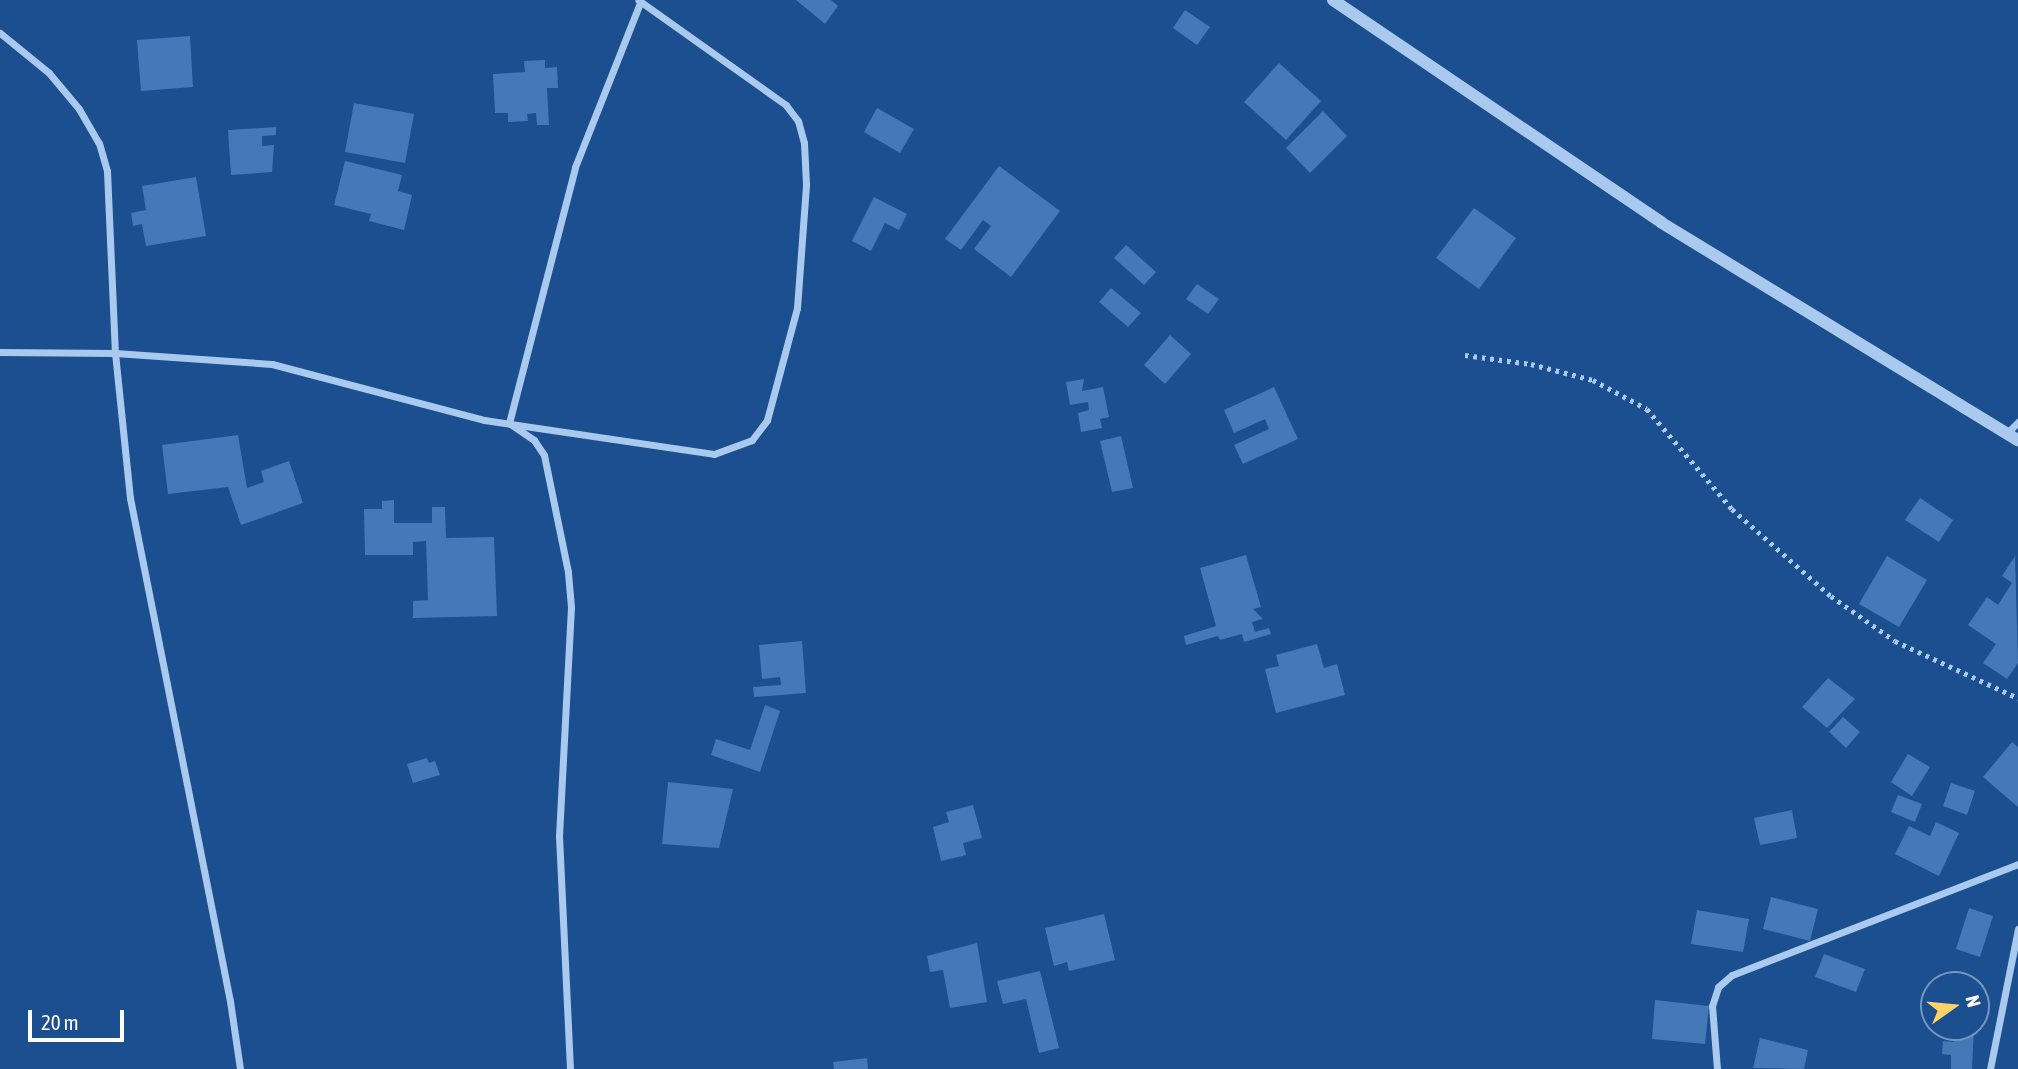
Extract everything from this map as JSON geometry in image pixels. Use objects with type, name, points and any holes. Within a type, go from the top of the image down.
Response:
[{"type":"street","points":[[1333,0],[1662,223],[2013,436],[2018,422]]},
{"type":"street","points":[[0,352],[115,353],[272,364],[509,424],[714,454],[752,440],[767,420],[797,308],[806,184],[798,121],[786,105],[639,1],[575,167],[509,424]]},
{"type":"street","points":[[0,33],[49,73],[79,109],[99,143],[107,172],[115,353],[136,540],[228,988],[240,1069]]},
{"type":"street","points":[[509,424],[534,440],[544,455],[568,572],[571,607],[559,836],[570,1069]]},
{"type":"street","points":[[1717,1069],[1712,1006],[1718,987],[1732,975],[2018,864]]},
{"type":"street","points":[[1990,1069],[2018,929]]},
{"type":"path","points":[[1465,355],[1531,363],[1593,380],[1647,409],[1732,509],[1831,596],[1895,641],[2018,698]]},
{"type":"building","points":[[796,0],[831,0],[838,6],[825,24]]},
{"type":"building","points":[[1185,10],[1210,27],[1197,45],[1173,28]]},
{"type":"building","points":[[190,36],[193,87],[141,91],[137,40]]},
{"type":"building","points":[[545,60],[545,68],[557,67],[558,88],[547,88],[549,125],[537,125],[536,113],[527,114],[528,121],[508,122],[508,113],[495,113],[493,74],[525,72],[524,61]]},
{"type":"building","points":[[1279,63],[1321,101],[1286,140],[1244,102]]},
{"type":"building","points":[[354,103],[414,114],[405,163],[345,152]]},
{"type":"building","points":[[877,108],[914,129],[900,153],[864,132]]},
{"type":"building","points":[[1323,111],[1347,136],[1310,173],[1286,148]]},
{"type":"building","points":[[276,127],[276,135],[262,136],[262,146],[274,145],[272,172],[231,175],[228,130]]},
{"type":"building","points":[[345,161],[402,175],[398,191],[412,195],[404,230],[369,221],[371,214],[334,205]]},
{"type":"building","points":[[999,166],[1060,211],[1011,277],[974,249],[991,226],[983,220],[961,250],[945,239]]},
{"type":"building","points":[[196,177],[206,236],[146,246],[142,224],[133,226],[131,213],[146,210],[142,186]]},
{"type":"building","points":[[874,197],[907,214],[899,230],[885,223],[871,251],[852,241]]},
{"type":"building","points":[[1474,208],[1516,238],[1479,289],[1436,258]]},
{"type":"building","points":[[1126,245],[1156,272],[1144,285],[1114,258]]},
{"type":"building","points":[[1197,284],[1219,299],[1208,314],[1186,299]]},
{"type":"building","points":[[1111,288],[1141,313],[1128,327],[1099,302]]},
{"type":"building","points":[[1170,335],[1191,354],[1165,384],[1144,365]]},
{"type":"building","points":[[1084,379],[1082,391],[1103,387],[1109,417],[1100,419],[1102,428],[1081,432],[1078,413],[1089,410],[1088,402],[1070,405],[1066,382]]},
{"type":"building","points":[[1274,387],[1298,439],[1243,464],[1234,445],[1269,429],[1265,419],[1234,433],[1224,410]]},
{"type":"building","points":[[238,435],[247,488],[264,482],[261,471],[289,461],[303,503],[241,525],[228,487],[168,494],[162,445]]},
{"type":"building","points":[[1121,436],[1133,488],[1112,492],[1100,441]]},
{"type":"building","points":[[1920,498],[1953,520],[1939,542],[1905,520]]},
{"type":"building","points":[[394,500],[394,523],[432,523],[432,507],[445,507],[446,538],[494,537],[497,616],[413,618],[413,601],[428,600],[426,541],[413,542],[413,555],[365,555],[364,509],[382,509],[382,501]]},
{"type":"building","points":[[1246,555],[1261,607],[1253,609],[1263,619],[1252,622],[1255,632],[1269,628],[1271,634],[1244,642],[1242,634],[1220,640],[1218,636],[1186,645],[1184,636],[1216,626],[1200,568]]},
{"type":"building","points":[[1887,556],[1927,580],[1899,627],[1859,604]]},
{"type":"building","points":[[2015,556],[2018,663],[2007,679],[1983,663],[1996,644],[1968,625],[1987,597],[1998,605],[2012,583],[2002,576]]},
{"type":"building","points":[[802,641],[806,693],[754,697],[753,687],[781,685],[780,677],[762,679],[759,645]]},
{"type":"building","points":[[1317,644],[1324,668],[1337,664],[1345,695],[1276,713],[1265,669],[1279,666],[1276,655]]},
{"type":"building","points":[[1828,678],[1855,699],[1827,728],[1802,707]]},
{"type":"building","points":[[765,705],[780,711],[760,772],[711,755],[716,739],[750,750]]},
{"type":"building","points":[[1843,717],[1860,732],[1846,748],[1829,732]]},
{"type":"building","points":[[2012,742],[2018,747],[2018,807],[1983,777]]},
{"type":"building","points":[[1908,754],[1930,767],[1912,796],[1891,782]]},
{"type":"building","points":[[427,758],[429,763],[435,761],[440,775],[413,783],[407,764]]},
{"type":"building","points":[[668,782],[733,789],[719,848],[662,844]]},
{"type":"building","points":[[1951,783],[1975,791],[1967,815],[1943,806]]},
{"type":"building","points":[[1898,795],[1922,804],[1915,822],[1891,812]]},
{"type":"building","points":[[973,805],[982,838],[963,843],[966,855],[941,861],[933,827],[949,822],[946,812]]},
{"type":"building","points":[[1792,810],[1797,838],[1760,845],[1754,818]]},
{"type":"building","points":[[1936,822],[1959,833],[1939,876],[1895,854],[1909,826],[1930,836]]},
{"type":"building","points":[[1771,897],[1818,909],[1810,941],[1763,929]]},
{"type":"building","points":[[1969,908],[1993,916],[1980,957],[1956,949]]},
{"type":"building","points":[[1697,910],[1749,919],[1743,952],[1691,944]]},
{"type":"building","points":[[1104,914],[1115,960],[1069,971],[1067,962],[1054,966],[1045,928]]},
{"type":"building","points":[[977,943],[987,1002],[950,1008],[943,970],[930,972],[927,956]]},
{"type":"building","points":[[1824,954],[1865,969],[1856,992],[1815,977]]},
{"type":"building","points":[[1040,971],[1059,1048],[1039,1053],[1026,999],[1003,1004],[997,981]]},
{"type":"building","points":[[1655,1000],[1709,1006],[1705,1044],[1652,1039]]},
{"type":"building","points":[[1760,1038],[1808,1050],[1804,1069],[1753,1068]]},
{"type":"building","points":[[1943,1041],[1973,1041],[1972,1069],[1951,1069],[1951,1055],[1942,1054]]},
{"type":"building","points":[[867,1058],[868,1069],[834,1069],[833,1062]]}]
